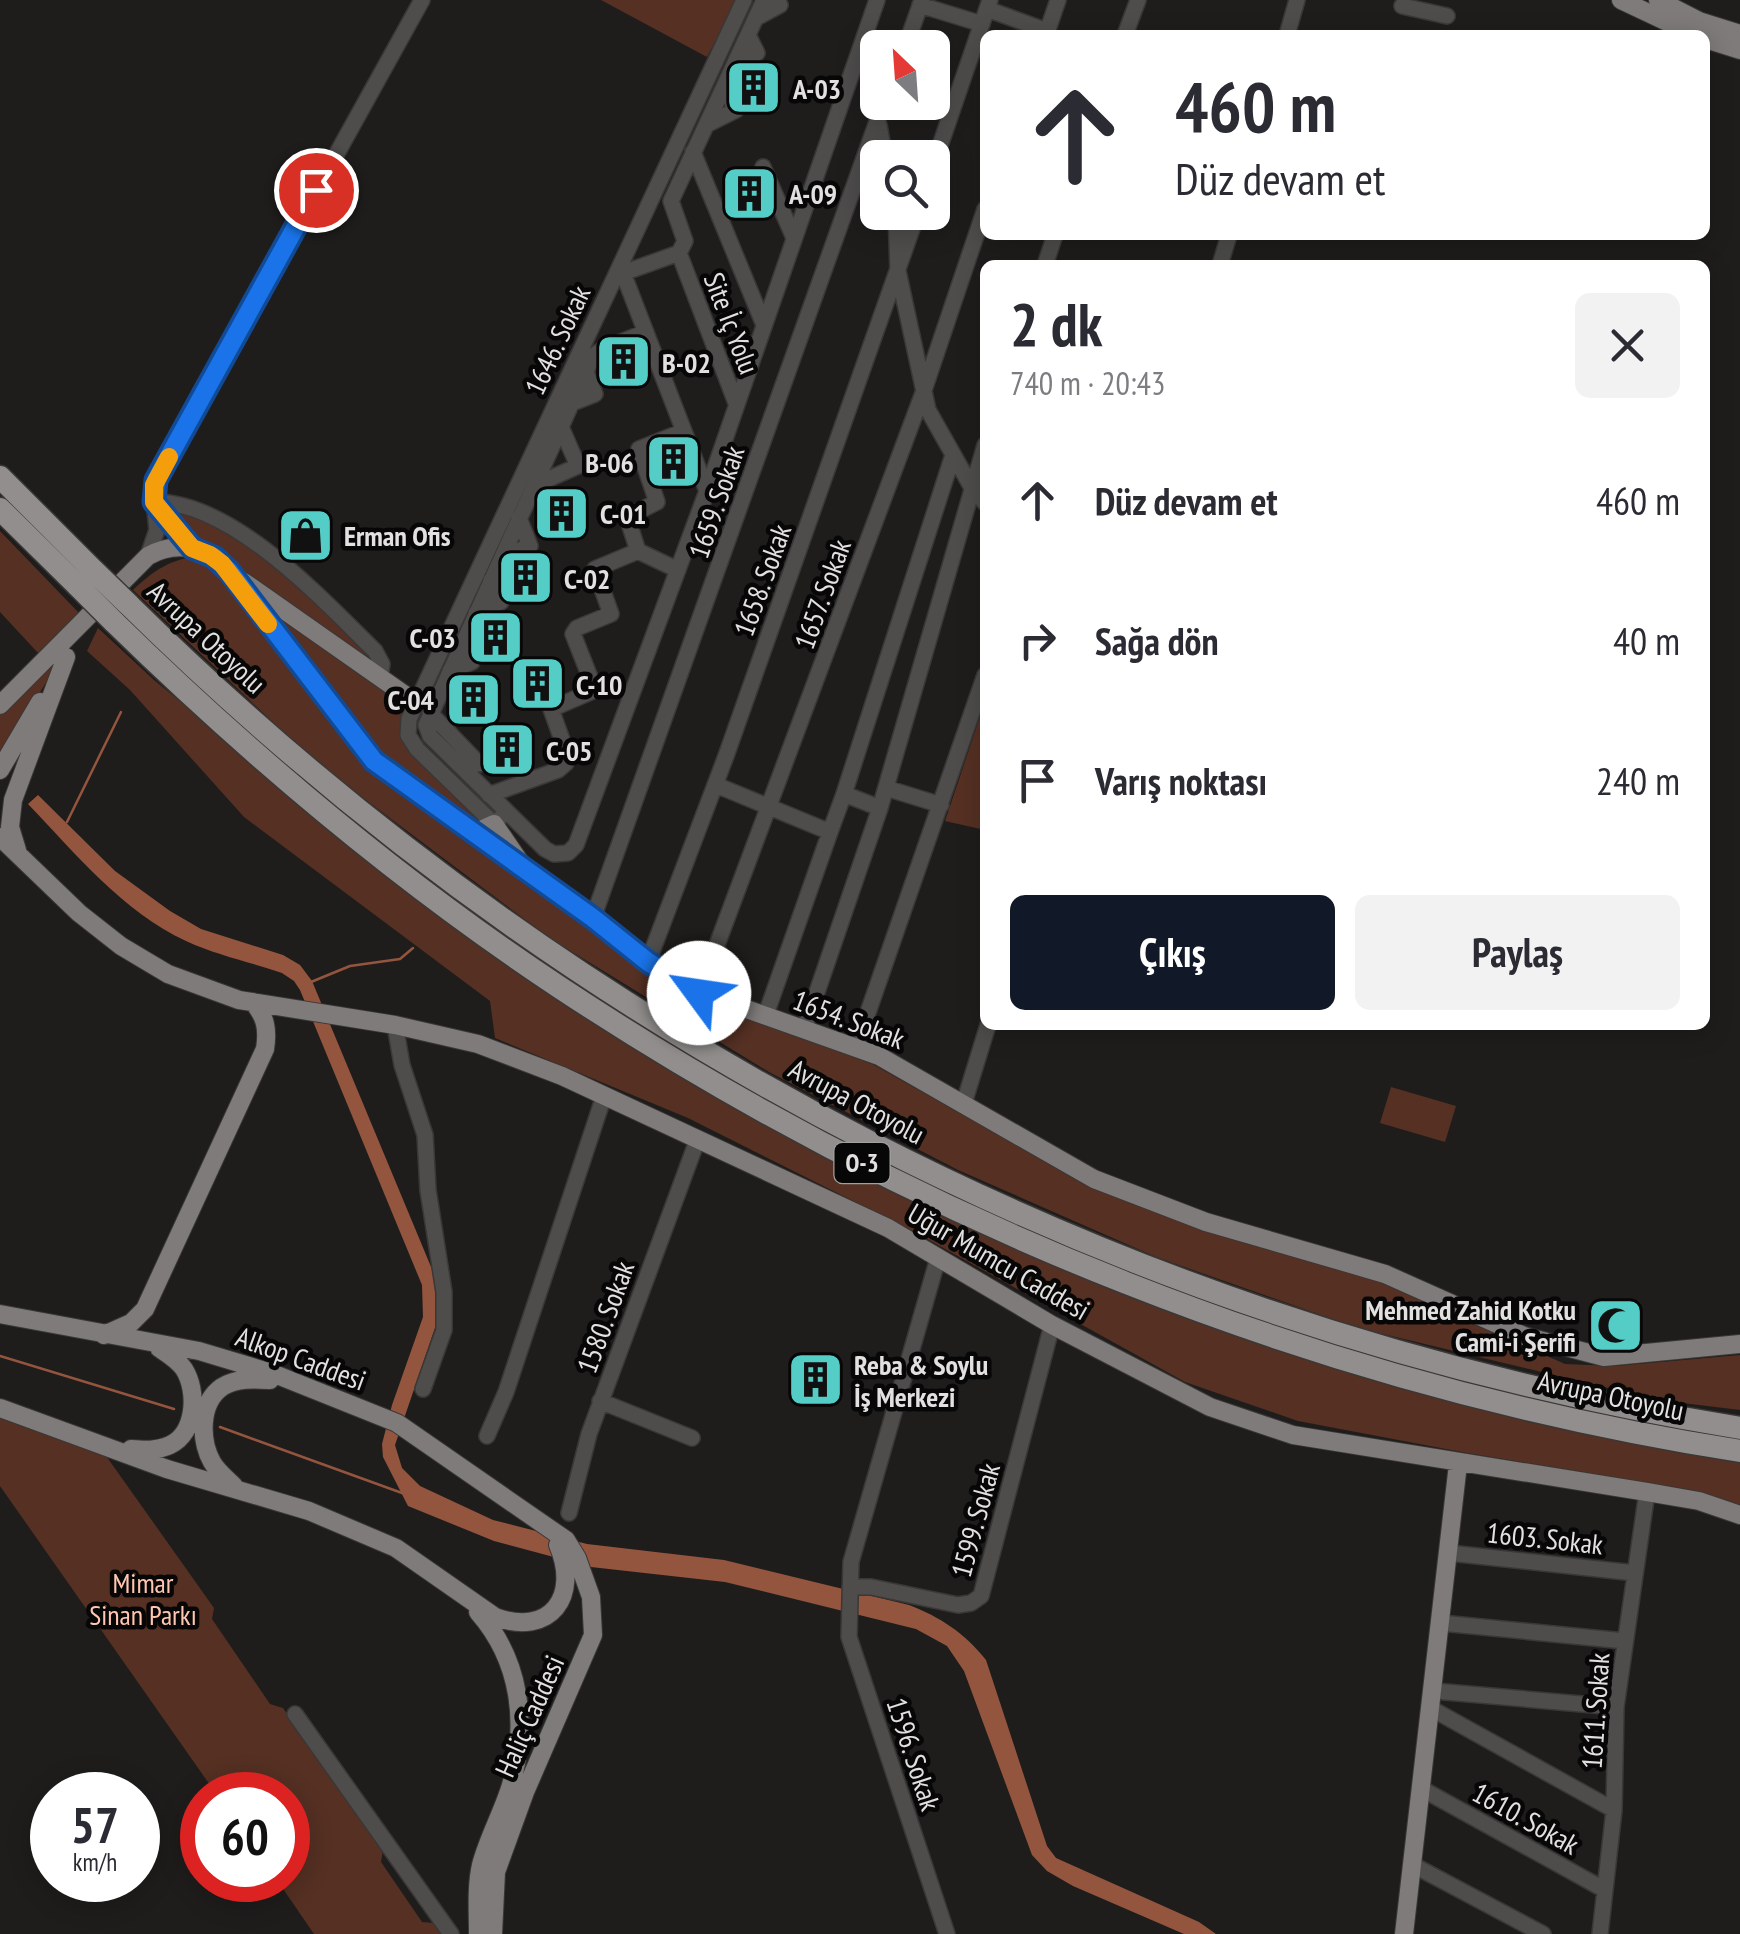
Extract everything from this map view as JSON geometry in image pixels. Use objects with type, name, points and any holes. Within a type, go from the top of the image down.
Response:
[{"type":"highway","name":"Avrupa Otoyolu","points":[[0,477],[86,579]]},
{"type":"highway","name":"Avrupa Otoyolu","points":[[0,509],[370,822],[503,921],[645,1017],[798,1106],[1033,1222],[1303,1324],[1474,1374],[1740,1428]]},
{"type":"highway","name":"Avrupa Otoyolu","points":[[120,612],[198,702],[300,791],[474,927],[648,1044],[839,1151],[1025,1241],[1163,1297],[1316,1351],[1516,1406],[1740,1450]]},
{"type":"main road","points":[[1658,0],[1698,21],[1740,34]]},
{"type":"main road","points":[[1634,3],[1686,30]]},
{"type":"main road","points":[[1710,40],[1740,50]]},
{"type":"main road","points":[[0,705],[148,556],[169,548],[192,548]]},
{"type":"main road","name":"1654. Sokak","points":[[192,548],[214,557],[229,571],[366,753],[648,962],[699,993],[856,1046],[1094,1179],[1206,1222],[1385,1274],[1542,1342],[1604,1357],[1740,1344]]},
{"type":"main road","points":[[229,571],[423,707]]},
{"type":"main road","points":[[19,857],[10,833],[10,809],[84,618]]},
{"type":"main road","points":[[0,770],[66,657]]},
{"type":"main road","points":[[472,834],[505,824],[528,874]]},
{"type":"main road","name":"Uğur Mumcu Caddesi","points":[[0,837],[79,913],[144,961],[203,989],[478,1044],[562,1076],[888,1228],[1052,1325],[1210,1407],[1293,1434],[1698,1501],[1740,1515]]},
{"type":"main road","points":[[0,849],[19,857]]},
{"type":"main road","points":[[104,1335],[131,1322],[147,1306],[265,1048],[265,1019],[253,1002]]},
{"type":"main road","name":"Alkop Caddesi","points":[[0,1314],[199,1351],[290,1380],[397,1423],[552,1530]]},
{"type":"main road","points":[[110,1448],[152,1451],[173,1444],[191,1420],[190,1383],[183,1368],[151,1343]]},
{"type":"main road","points":[[237,1490],[214,1466],[207,1450],[202,1427],[212,1398],[222,1386],[246,1379],[290,1380]]},
{"type":"main road","points":[[0,1408],[110,1448],[309,1511],[396,1548],[495,1617],[514,1624],[543,1620],[552,1613],[567,1585],[566,1562],[552,1530]]},
{"type":"main road","points":[[1404,1934],[1458,1464]]},
{"type":"main road","name":"Haliç Caddesi","points":[[493,1934],[496,1872],[525,1792],[593,1636],[591,1598],[583,1572],[566,1540],[552,1530]]},
{"type":"main road","name":"Haliç Caddesi","points":[[464,1596],[488,1623],[510,1664],[520,1694],[519,1738],[511,1784],[481,1866],[478,1934]]},
{"type":"street","points":[[148,556],[157,530],[156,480],[422,0]]},
{"type":"street","name":"1646. Sokak","points":[[423,707],[744,0]]},
{"type":"street","name":"Site İç Yolu","points":[[736,402],[679,253],[685,241],[670,202],[764,0]]},
{"type":"street","name":"Site İç Yolu","points":[[756,18],[780,6],[777,0]]},
{"type":"street","name":"Site İç Yolu","points":[[423,707],[427,733],[490,794],[505,824],[550,853],[565,854],[574,848],[707,492],[877,0]]},
{"type":"street","points":[[1047,30],[1058,0]]},
{"type":"street","points":[[1127,30],[1138,0]]},
{"type":"street","points":[[1288,30],[1297,0]]},
{"type":"street","points":[[911,30],[921,3],[986,11],[1038,30]]},
{"type":"street","points":[[1402,6],[1447,16]]},
{"type":"street","points":[[942,140],[986,11]]},
{"type":"street","points":[[878,121],[882,140]]},
{"type":"street","name":"1659. Sokak","points":[[593,918],[878,121]]},
{"type":"street","name":"Site İç Yolu","points":[[693,152],[764,325]]},
{"type":"street","points":[[763,167],[794,238]]},
{"type":"street","name":"1657. Sokak","points":[[699,993],[923,392],[980,224]]},
{"type":"street","points":[[897,230],[898,272],[923,392],[931,417],[980,497]]},
{"type":"street","name":"1658. Sokak","points":[[648,962],[716,785],[912,230]]},
{"type":"street","points":[[679,253],[620,272],[707,492]]},
{"type":"street","points":[[505,824],[410,741],[407,730],[450,671],[598,352],[646,332]]},
{"type":"street","points":[[534,485],[578,466],[561,427]]},
{"type":"street","points":[[678,570],[638,551],[627,517],[657,502],[639,449],[684,431]]},
{"type":"street","points":[[765,1016],[844,794],[952,455]]},
{"type":"street","points":[[804,1030],[880,808],[980,460]]},
{"type":"street","points":[[154,502],[192,548]]},
{"type":"street","points":[[154,502],[172,502],[208,514],[276,561],[376,651],[382,664],[380,679]]},
{"type":"street","points":[[595,690],[573,632],[610,614],[596,568],[638,551]]},
{"type":"street","points":[[490,794],[564,766],[566,754],[550,710],[595,690],[629,700]]},
{"type":"street","points":[[856,1046],[980,690]]},
{"type":"street","points":[[423,707],[478,764]]},
{"type":"street","points":[[716,785],[830,832]]},
{"type":"street","points":[[886,788],[941,804]]},
{"type":"street","points":[[844,794],[880,808]]},
{"type":"street","points":[[396,1025],[402,1066],[424,1135],[444,1292],[444,1330],[423,1389]]},
{"type":"street","points":[[964,1103],[986,1030]]},
{"type":"street","points":[[487,1436],[506,1392],[604,1096]]},
{"type":"street","name":"1580. Sokak","points":[[569,1514],[588,1434],[698,1140]]},
{"type":"street","name":"1596. Sokak","points":[[938,1258],[851,1562],[849,1637],[948,1934]]},
{"type":"street","name":"1599. Sokak","points":[[850,1588],[871,1587],[958,1605],[971,1604],[981,1596],[1052,1325]]},
{"type":"street","points":[[600,1402],[692,1438]]},
{"type":"street","name":"1611. Sokak","points":[[1600,1934],[1614,1810],[1616,1708],[1647,1492]]},
{"type":"street","name":"1603. Sokak","points":[[1449,1552],[1635,1573]]},
{"type":"street","points":[[1441,1623],[1625,1641]]},
{"type":"street","points":[[1432,1700],[1616,1708]]},
{"type":"street","points":[[1432,1700],[1614,1810]]},
{"type":"street","points":[[296,1714],[452,1934]]},
{"type":"street","name":"1610. Sokak","points":[[1422,1789],[1605,1890]]},
{"type":"street","points":[[1414,1864],[1543,1934]]},
{"type":"green space","points":[[601,0],[737,0],[707,57]]},
{"type":"green space","points":[[154,502],[208,514],[288,570],[382,669],[206,553]]},
{"type":"green space","points":[[0,531],[79,613],[39,654],[0,612]]},
{"type":"green space","points":[[199,556],[212,561],[260,620],[362,762],[683,990],[874,1065],[1090,1186],[1372,1278],[1565,1364],[1615,1366],[1740,1355],[1740,1410],[1658,1400],[1358,1328],[1156,1257],[958,1170],[769,1072],[551,939],[314,761],[133,590],[163,567]]},
{"type":"green space","points":[[269,610],[403,701],[401,733],[480,819],[479,826],[375,750]]},
{"type":"green space","points":[[98,628],[154,680],[417,897],[526,979],[751,1114],[892,1191],[1027,1253],[1511,1416],[1740,1462],[1740,1505],[1692,1490],[1298,1421],[1185,1382],[909,1229],[688,1118],[495,1038],[490,1001],[244,817],[130,690],[87,651]]},
{"type":"green space","points":[[55,661],[53,671],[0,758],[0,713]]},
{"type":"green space","points":[[980,717],[980,829],[945,821]]},
{"type":"green space","points":[[1391,1087],[1456,1106],[1445,1142],[1380,1123]]},
{"type":"green space","name":"Mimar Sinan Parkı","points":[[0,1417],[104,1453],[214,1608],[212,1619],[270,1704],[283,1708],[383,1850],[381,1862],[422,1922],[434,1923],[442,1934],[314,1934],[292,1902],[310,1902],[310,1772],[201,1772],[0,1486]]},
{"type":"shaded area","points":[[38,795],[115,871],[170,911],[201,929],[283,955],[300,965],[312,981],[434,1274],[440,1299],[438,1319],[395,1445],[402,1468],[420,1486],[493,1520],[587,1544],[724,1560],[909,1605],[941,1621],[961,1634],[986,1660],[1047,1846],[1056,1858],[1199,1922],[1216,1934],[1184,1934],[1047,1871],[1032,1855],[964,1671],[947,1646],[916,1629],[725,1582],[591,1567],[494,1541],[408,1506],[383,1457],[382,1444],[423,1317],[422,1285],[300,990],[282,973],[197,946],[141,914],[101,880],[28,804]]},
{"type":"waterway","points":[[67,822],[121,712]]},
{"type":"waterway","points":[[311,982],[350,966],[400,959],[413,948]]},
{"type":"waterway","points":[[0,1356],[174,1409]]},
{"type":"waterway","points":[[220,1427],[402,1493]]},
{"type":"slow traffic","points":[[169,457],[154,485],[154,502],[192,548],[210,555],[229,571],[268,624]]},
{"type":"place","name":"A-03","points":[[754,88]]},
{"type":"place","name":"A-09","points":[[750,193]]},
{"type":"place","name":"B-02","points":[[623,362]]},
{"type":"place","name":"B-06","points":[[673,462]]},
{"type":"place","name":"C-01","points":[[561,513]]},
{"type":"place","name":"Erman Ofis","points":[[305,535]]},
{"type":"place","name":"C-02","points":[[525,578]]},
{"type":"place","name":"C-03","points":[[495,637]]},
{"type":"place","name":"C-10","points":[[537,684]]},
{"type":"place","name":"C-04","points":[[473,699]]},
{"type":"place","name":"C-05","points":[[507,750]]},
{"type":"place","name":"Mehmed Zahid Kotku Cami-i Şerifi","points":[[1615,1325]]},
{"type":"place","name":"Reba & Soylu İş Merkezi","points":[[815,1380]]},
{"type":"route","points":[[316,190],[156,480],[154,502],[192,548],[214,557],[229,571],[374,761],[648,962],[699,993]]}]
